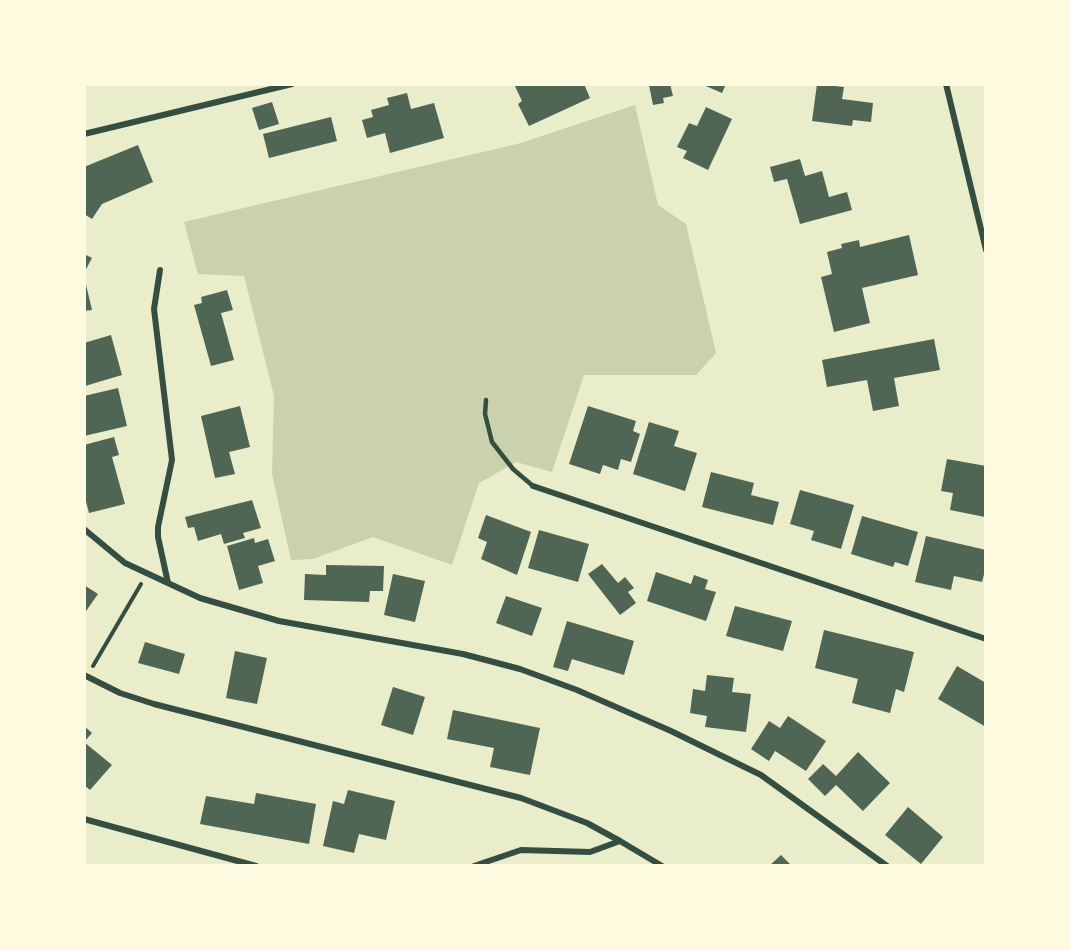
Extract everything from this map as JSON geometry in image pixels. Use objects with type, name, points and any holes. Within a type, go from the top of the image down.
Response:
[{"type":"street","points":[[84,134],[292,84]]},
{"type":"street","points":[[946,84],[986,250]]},
{"type":"street","points":[[160,270],[154,309],[172,460],[158,537],[168,583]]},
{"type":"street","points":[[533,486],[986,639]]},
{"type":"street","points":[[84,529],[125,563],[200,598],[279,621],[463,654],[520,669],[577,690],[671,731],[761,775],[887,866]]},
{"type":"street","points":[[85,676],[120,693],[154,704],[521,798],[587,823],[662,866]]},
{"type":"street","points":[[84,819],[256,866]]},
{"type":"street","points":[[474,866],[521,850],[590,852],[620,841]]},
{"type":"lane","points":[[486,400],[485,414],[492,442],[513,469],[533,486]]},
{"type":"path","points":[[85,676],[147,573]]},
{"type":"green space","points":[[635,105],[658,205],[686,224],[716,353],[696,375],[584,375],[552,472],[516,462],[479,483],[452,565],[373,537],[313,559],[291,560],[272,474],[274,396],[244,276],[198,274],[184,222],[521,143]]},
{"type":"building","points":[[514,84],[584,84],[590,98],[529,126],[518,104],[522,101]]},
{"type":"building","points":[[670,84],[673,96],[663,98],[664,103],[653,105],[649,85]]},
{"type":"building","points":[[701,84],[726,84],[722,93]]},
{"type":"building","points":[[817,84],[844,87],[842,99],[873,103],[871,122],[853,120],[852,126],[812,121]]},
{"type":"building","points":[[407,93],[411,109],[434,103],[444,138],[390,153],[385,133],[367,138],[362,120],[373,117],[371,110],[389,105],[387,98]]},
{"type":"building","points":[[272,102],[279,124],[259,130],[252,108]]},
{"type":"building","points":[[706,107],[732,119],[708,170],[683,158],[687,151],[677,147],[689,123],[697,126]]},
{"type":"building","points":[[331,117],[337,141],[269,158],[263,134]]},
{"type":"building","points":[[138,145],[153,182],[102,204],[92,219],[84,214],[84,167]]},
{"type":"building","points":[[800,159],[805,176],[822,171],[829,197],[847,192],[852,210],[800,224],[787,179],[774,182],[770,167]]},
{"type":"building","points":[[909,235],[918,275],[862,288],[870,323],[834,332],[821,277],[832,274],[827,252],[842,248],[841,244],[859,240],[860,247]]},
{"type":"building","points":[[84,254],[92,258],[84,273]]},
{"type":"building","points":[[84,276],[92,310],[84,311]]},
{"type":"building","points":[[227,290],[233,310],[221,313],[234,360],[211,366],[194,305],[202,303],[201,297]]},
{"type":"building","points":[[111,335],[122,375],[85,386],[84,343]]},
{"type":"building","points":[[934,339],[940,370],[894,378],[899,406],[873,411],[867,380],[827,387],[822,360]]},
{"type":"building","points":[[118,388],[127,426],[84,436],[84,396]]},
{"type":"building","points":[[240,406],[250,447],[229,452],[235,474],[215,478],[201,416]]},
{"type":"building","points":[[588,406],[636,421],[633,431],[640,434],[631,462],[621,459],[618,470],[603,465],[600,474],[569,464]]},
{"type":"building","points":[[649,422],[679,431],[674,446],[697,453],[685,491],[633,474]]},
{"type":"building","points":[[114,437],[119,455],[112,457],[125,504],[89,513],[84,494],[84,445]]},
{"type":"building","points":[[947,459],[986,466],[985,517],[950,510],[953,493],[941,491]]},
{"type":"building","points":[[711,472],[754,483],[751,495],[779,502],[773,525],[702,507]]},
{"type":"building","points":[[800,490],[854,505],[841,549],[811,540],[814,531],[790,524]]},
{"type":"building","points":[[252,500],[261,528],[243,533],[245,538],[224,544],[221,534],[198,541],[194,527],[188,528],[185,517]]},
{"type":"building","points":[[486,515],[531,532],[517,575],[481,559],[487,542],[478,538]]},
{"type":"building","points":[[862,516],[918,532],[908,566],[895,562],[893,567],[851,554]]},
{"type":"building","points":[[539,530],[589,544],[578,582],[528,568]]},
{"type":"building","points":[[926,536],[986,550],[986,567],[982,582],[954,576],[951,590],[915,582]]},
{"type":"building","points":[[254,538],[255,543],[268,539],[275,561],[258,566],[263,583],[239,590],[227,546]]},
{"type":"building","points":[[602,564],[618,583],[625,577],[634,588],[628,592],[636,603],[620,615],[588,574]]},
{"type":"building","points":[[326,565],[384,566],[383,591],[370,591],[369,602],[304,600],[305,574],[326,575]]},
{"type":"building","points":[[656,572],[691,584],[694,575],[708,580],[705,589],[716,592],[706,621],[647,601]]},
{"type":"building","points":[[393,574],[425,581],[415,622],[384,615]]},
{"type":"building","points":[[84,585],[98,594],[84,614]]},
{"type":"building","points":[[506,596],[542,608],[532,636],[496,623]]},
{"type":"building","points":[[735,606],[792,621],[783,651],[726,636]]},
{"type":"building","points":[[567,621],[634,641],[624,675],[572,659],[568,671],[553,667]]},
{"type":"building","points":[[824,630],[914,652],[904,692],[896,689],[890,713],[852,703],[858,679],[815,668]]},
{"type":"building","points":[[145,642],[185,654],[179,674],[138,663]]},
{"type":"building","points":[[235,651],[267,658],[257,704],[226,698]]},
{"type":"building","points":[[957,666],[986,683],[986,727],[938,699]]},
{"type":"building","points":[[707,675],[734,678],[732,692],[751,694],[746,732],[705,727],[707,716],[690,713],[693,689],[705,691]]},
{"type":"building","points":[[393,687],[425,697],[413,735],[381,725]]},
{"type":"building","points":[[453,710],[540,728],[530,775],[490,767],[494,748],[447,739]]},
{"type":"building","points":[[788,716],[826,741],[806,771],[775,751],[769,761],[751,749],[769,721],[780,728]]},
{"type":"building","points":[[84,726],[92,733],[84,742]]},
{"type":"building","points":[[84,742],[112,765],[90,790],[84,785]]},
{"type":"building","points":[[858,752],[890,783],[863,811],[836,785],[825,796],[808,779],[823,764],[836,776]]},
{"type":"building","points":[[348,790],[395,801],[386,840],[359,834],[354,853],[323,846],[333,801],[344,804]]},
{"type":"building","points":[[256,793],[316,804],[309,844],[200,824],[206,796],[254,804]]},
{"type":"building","points":[[908,807],[943,837],[921,864],[885,835]]},
{"type":"building","points":[[781,855],[792,866],[769,866]]}]
